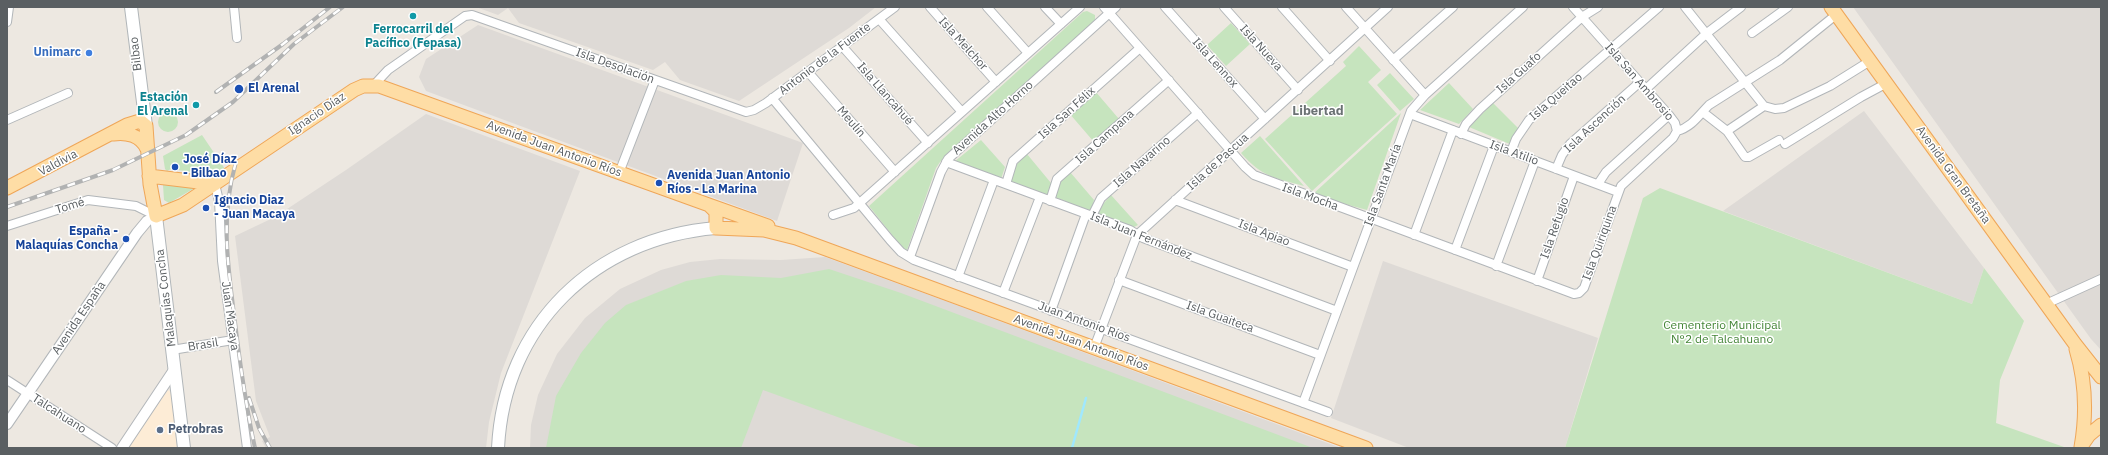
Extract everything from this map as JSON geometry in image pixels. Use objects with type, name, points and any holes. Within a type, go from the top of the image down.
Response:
[{"type":"main road","name":"Bilbao","points":[[130,7],[142,102],[138,129]]},
{"type":"main road","name":"Avenida Gran Bretaña","points":[[1834,11],[2075,344],[2101,377]]},
{"type":"main road","name":"Avenida Juan Antonio Ríos","points":[[374,85],[393,90],[767,226],[1366,448]]},
{"type":"main road","name":"Ignacio Díaz","points":[[156,216],[175,209],[215,184],[350,92],[363,86],[374,85]]},
{"type":"main road","name":"Valdivia","points":[[7,185],[108,136],[138,129]]},
{"type":"main road","name":"Malaquías Concha","points":[[138,129],[142,141],[147,148],[149,176],[156,216],[184,448]]},
{"type":"main road","points":[[149,176],[215,184]]},
{"type":"main road","points":[[709,205],[716,212],[716,228]]},
{"type":"main road","points":[[498,448],[502,407],[514,370],[538,326],[560,299],[586,276],[614,257],[630,249],[670,235],[716,228],[764,230],[796,238]]},
{"type":"main road","name":"Avenida Gran Bretaña","points":[[2075,344],[2085,391],[2084,424],[2081,448]]},
{"type":"main road","points":[[2081,448],[2089,435],[2101,425]]},
{"type":"street","points":[[7,22],[9,7]]},
{"type":"street","points":[[234,7],[237,38]]},
{"type":"street","name":"Antonio de la Fuente","points":[[754,110],[895,7]]},
{"type":"street","name":"Isla Melchor","points":[[930,7],[996,82]]},
{"type":"street","points":[[987,7],[1028,53]]},
{"type":"street","points":[[1045,7],[1060,24]]},
{"type":"street","name":"Avenida Alto Horno","points":[[833,215],[851,210],[861,202],[1080,7]]},
{"type":"street","name":"Avenida Alto Horno","points":[[910,257],[946,162],[962,144],[1107,10],[1116,7]]},
{"type":"street","name":"Isla Lennox","points":[[1165,7],[1266,119]]},
{"type":"street","name":"Isla Nueva","points":[[1224,7],[1298,90]]},
{"type":"street","points":[[1282,7],[1330,61]]},
{"type":"street","points":[[1346,7],[1425,95]]},
{"type":"street","name":"Isla de Pascua","points":[[1094,348],[1137,235],[1366,29],[1388,7]]},
{"type":"street","points":[[1393,60],[1453,7]]},
{"type":"street","name":"Isla Santa María","points":[[1303,403],[1413,107],[1522,7]]},
{"type":"street","name":"Isla San Ambrosio","points":[[1573,7],[1669,114],[1675,123],[1677,131],[1673,138],[1626,180],[1618,192]]},
{"type":"street","name":"Isla Guafo","points":[[1461,134],[1466,124],[1480,108],[1582,17],[1598,7]]},
{"type":"street","name":"Isla Queitao","points":[[1511,152],[1516,139],[1529,120],[1660,7]]},
{"type":"street","points":[[1685,7],[1764,106],[1774,109],[1784,108],[1830,86],[1870,61]]},
{"type":"street","points":[[1646,89],[1706,33],[1741,7]]},
{"type":"street","points":[[1752,33],[1788,7]]},
{"type":"street","name":"Isla Mocha","points":[[1107,10],[1250,171],[1261,179],[1571,294],[1579,293]]},
{"type":"street","points":[[1677,131],[1689,126],[1704,113],[1709,105],[1780,60],[1834,11]]},
{"type":"street","name":"Isla Desolación","points":[[374,85],[388,70],[465,16],[476,16],[738,110],[746,112],[754,110]]},
{"type":"street","points":[[878,19],[962,112]]},
{"type":"street","name":"Isla Llancahué","points":[[842,46],[928,143]]},
{"type":"street","name":"Isla San Félix","points":[[1006,184],[1013,161],[1140,48]]},
{"type":"street","name":"Meulín","points":[[808,72],[895,172]]},
{"type":"street","points":[[619,173],[655,80]]},
{"type":"street","name":"Isla Campana","points":[[1050,201],[1057,179],[1169,80]]},
{"type":"street","name":"Isla Ascención","points":[[1556,169],[1568,147],[1640,82]]},
{"type":"street","points":[[1704,113],[1727,132],[1742,156],[1747,158],[1782,142],[1886,83]]},
{"type":"street","points":[[7,120],[68,94]]},
{"type":"street","points":[[772,98],[861,202]]},
{"type":"street","points":[[1727,132],[1764,106]]},
{"type":"street","name":"Isla Navarino","points":[[1051,311],[1089,215],[1101,198],[1198,113]]},
{"type":"street","name":"Isla Atilio","points":[[1410,114],[1618,192]]},
{"type":"street","points":[[1598,184],[1606,172],[1669,114]]},
{"type":"street","points":[[1414,235],[1453,130]]},
{"type":"street","points":[[1455,250],[1494,146]]},
{"type":"street","points":[[1496,266],[1535,161]]},
{"type":"street","name":"Isla Juan Fernández","points":[[946,162],[1130,230],[1137,235],[1337,311]]},
{"type":"street","name":"Isla Refugio","points":[[1537,281],[1574,176]]},
{"type":"street","points":[[958,277],[994,180]]},
{"type":"street","name":"Juan Macaya","points":[[215,184],[219,201],[222,261],[247,448]]},
{"type":"street","name":"Isla Quiriquina","points":[[1579,293],[1584,288],[1618,192]]},
{"type":"street","points":[[1003,293],[1040,197]]},
{"type":"street","name":"Tomé","points":[[7,227],[88,200],[136,206],[156,216]]},
{"type":"street","name":"Isla Apiao","points":[[1175,200],[1353,267]]},
{"type":"street","name":"Juan Antonio Ríos","points":[[861,202],[866,212],[894,244],[910,257],[958,277],[1328,412]]},
{"type":"street","name":"Avenida España","points":[[7,424],[142,226],[156,216]]},
{"type":"street","name":"Isla Guaiteca","points":[[1119,280],[1320,355]]},
{"type":"street","points":[[2046,304],[2101,280]]},
{"type":"street","name":"Brasil","points":[[172,350],[233,340]]},
{"type":"street","points":[[122,448],[174,370]]},
{"type":"street","name":"Talcahuano","points":[[7,380],[112,448]]},
{"type":"shaded area","points":[[476,7],[876,7],[849,28],[739,101],[680,80],[665,62],[653,70],[519,23],[508,8],[498,15]]},
{"type":"shaded area","points":[[1853,7],[2101,7],[2101,350],[2091,339]]},
{"type":"shaded area","points":[[478,25],[803,143],[777,221],[426,91],[419,77],[426,59]]},
{"type":"shaded area","points":[[1864,111],[1984,268],[1972,304],[1723,211]]},
{"type":"shaded area","points":[[426,114],[580,171],[501,373],[489,422],[486,448],[266,448],[262,441],[270,437],[256,401],[235,236],[275,217]]},
{"type":"shaded area","points":[[825,257],[1341,448],[530,448],[531,425],[538,395],[557,354],[585,318],[620,289],[661,270],[690,262],[720,259],[781,260]]},
{"type":"shaded area","points":[[1383,261],[1598,338],[1565,448],[1409,448],[1331,418]]},
{"type":"shaded area","points":[[168,390],[172,393],[177,448],[127,448]]},
{"type":"green space","points":[[1087,11],[1095,15],[1095,22],[940,162],[936,168],[907,250],[904,250],[869,206],[1083,12]]},
{"type":"green space","points":[[1231,23],[1250,44],[1226,66],[1207,45]]},
{"type":"green space","points":[[1359,46],[1381,70],[1368,82],[1397,114],[1312,191],[1265,139],[1346,66],[1343,62]]},
{"type":"green space","points":[[1390,73],[1414,99],[1400,111],[1377,85]]},
{"type":"green space","points":[[1449,83],[1473,109],[1459,124],[1420,110]]},
{"type":"green space","points":[[1095,91],[1119,119],[1094,142],[1069,113]]},
{"type":"green space","points":[[1493,103],[1519,129],[1512,145],[1469,127]]},
{"type":"green space","points":[[168,112],[175,115],[178,122],[175,129],[168,132],[161,129],[158,122],[161,115]]},
{"type":"green space","points":[[1401,113],[1367,210],[1312,195]]},
{"type":"green space","points":[[202,135],[225,169],[212,177],[195,176],[192,172],[171,169],[167,171],[165,169],[163,156]]},
{"type":"green space","points":[[1260,136],[1304,186],[1270,176],[1256,167],[1241,153]]},
{"type":"green space","points":[[981,140],[1005,167],[1001,179],[954,162]]},
{"type":"green space","points":[[1027,154],[1051,183],[1048,196],[1010,181],[1017,164]]},
{"type":"green space","points":[[1070,172],[1094,200],[1091,212],[1055,197],[1060,182]]},
{"type":"green space","points":[[163,185],[193,187],[193,189],[169,203],[164,200]]},
{"type":"green space","name":"Cementerio Municipal N°2 de Talcahuano","points":[[1660,188],[1972,304],[1984,268],[2024,321],[2000,380],[1996,423],[2064,447],[1565,448],[1643,198]]},
{"type":"green space","points":[[1111,195],[1138,225],[1132,228],[1098,214],[1104,203]]},
{"type":"green space","points":[[829,269],[901,293],[1313,448],[923,448],[763,390],[741,448],[546,448],[556,396],[581,353],[605,323],[626,305],[686,281],[721,275],[781,278]]},
{"type":"waterway","points":[[1072,448],[1086,398]]},
{"type":"railway","points":[[216,92],[283,44],[330,7]]},
{"type":"railway","points":[[7,207],[113,170],[186,135],[233,102],[294,44],[343,7]]},
{"type":"railway","points":[[236,162],[228,202],[228,261],[241,369],[255,448]]},
{"type":"railway","points":[[249,398],[259,428],[270,448]]},
{"type":"place","name":"Ferrocarril del Pacífico (Fepasa)","points":[[413,16]]},
{"type":"place","name":"Unimarc","points":[[89,53]]},
{"type":"place","name":"El Arenal","points":[[239,89]]},
{"type":"place","name":"Estación El Arenal","points":[[196,105]]},
{"type":"place","name":"José Díaz - Bilbao","points":[[175,167]]},
{"type":"place","name":"Avenida Juan Antonio Ríos - La Marina","points":[[659,183]]},
{"type":"place","name":"Ignacio Diaz - Juan Macaya","points":[[206,208]]},
{"type":"place","name":"España - Malaquías Concha","points":[[126,239]]},
{"type":"place","name":"Petrobras","points":[[160,430]]},
{"type":"district","name":"Libertad","points":[[1318,111]]}]
